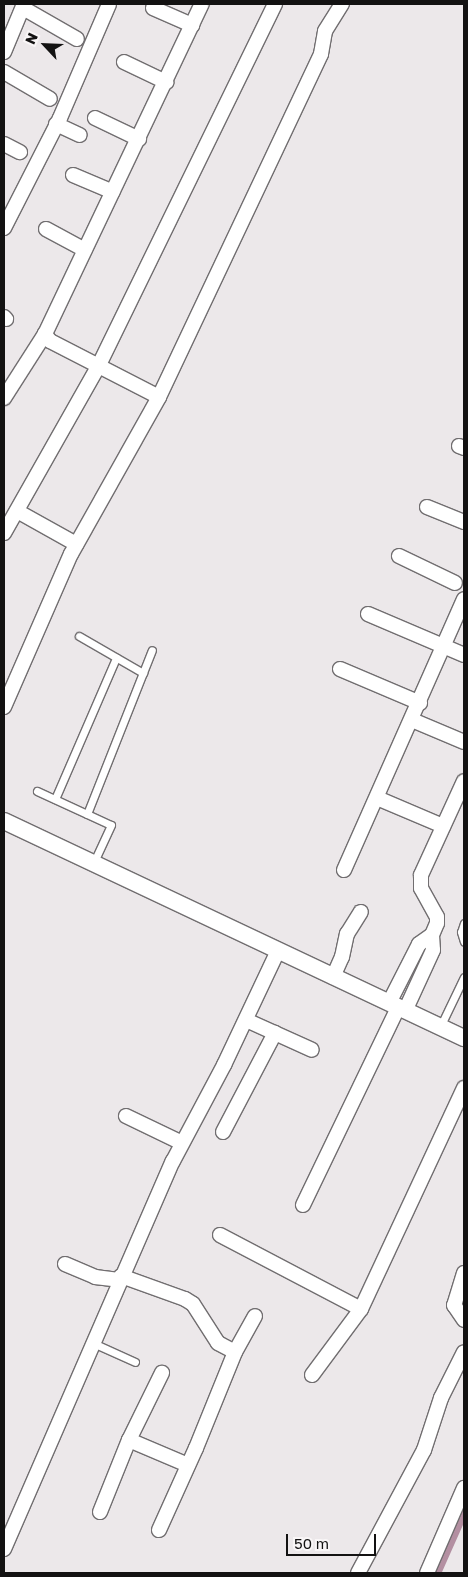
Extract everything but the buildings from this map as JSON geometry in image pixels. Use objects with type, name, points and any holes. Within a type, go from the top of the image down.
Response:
[{"type":"street","points":[[4,228],[56,124],[109,4]]},
{"type":"street","points":[[4,398],[45,334],[202,4]]},
{"type":"street","points":[[4,533],[99,365],[273,4]]},
{"type":"street","points":[[6,697],[76,544],[159,397],[321,54],[325,31],[342,4]]},
{"type":"street","points":[[4,51],[24,6],[77,39]]},
{"type":"street","points":[[153,8],[192,25]]},
{"type":"street","points":[[124,62],[166,82]]},
{"type":"street","points":[[4,72],[50,99]]},
{"type":"street","points":[[95,118],[139,139]]},
{"type":"street","points":[[56,124],[80,135]]},
{"type":"street","points":[[4,144],[20,152]]},
{"type":"street","points":[[73,174],[113,192]]},
{"type":"street","points":[[46,229],[85,250]]},
{"type":"street","points":[[45,334],[50,341],[159,397]]},
{"type":"street","points":[[427,507],[464,522]]},
{"type":"street","points":[[17,511],[76,544]]},
{"type":"street","points":[[344,870],[420,703],[464,599],[457,595],[460,579],[399,556]]},
{"type":"street","points":[[368,614],[464,655]]},
{"type":"street","points":[[340,668],[420,703]]},
{"type":"street","points":[[412,720],[464,742]]},
{"type":"street","points":[[304,1204],[398,1007],[433,950],[432,935],[437,917],[420,882],[424,868],[464,781]]},
{"type":"street","points":[[377,798],[444,826]]},
{"type":"street","points":[[4,821],[464,1037]]},
{"type":"street","points":[[333,977],[347,934],[361,912]]},
{"type":"street","points":[[4,1549],[120,1278],[182,1143],[224,1065],[278,951]]},
{"type":"street","points":[[246,1020],[312,1050]]},
{"type":"street","points":[[223,1132],[275,1033]]},
{"type":"street","points":[[312,1375],[361,1309],[464,1088]]},
{"type":"street","points":[[126,1116],[182,1143]]},
{"type":"street","points":[[220,1234],[361,1309]]},
{"type":"street","points":[[64,1264],[95,1277],[120,1278],[185,1299],[193,1304],[218,1343],[235,1352]]},
{"type":"street","points":[[464,1273],[454,1305],[464,1320]]},
{"type":"street","points":[[159,1530],[235,1352],[255,1316]]},
{"type":"street","points":[[358,1573],[424,1450],[441,1398],[464,1352]]},
{"type":"street","points":[[100,1512],[129,1440],[162,1373]]},
{"type":"street","points":[[129,1440],[188,1465]]},
{"type":"street","points":[[427,1573],[464,1488]]},
{"type":"lane","points":[[78,636],[143,673]]},
{"type":"lane","points":[[87,814],[152,650]]},
{"type":"lane","points":[[55,799],[116,658]]},
{"type":"lane","points":[[37,791],[111,825],[93,864]]},
{"type":"lane","points":[[464,923],[461,932],[464,942]]},
{"type":"lane","points":[[440,1027],[464,977]]},
{"type":"lane","points":[[92,1342],[135,1362]]},
{"type":"waterway","points":[[435,1573],[464,1508]]}]
